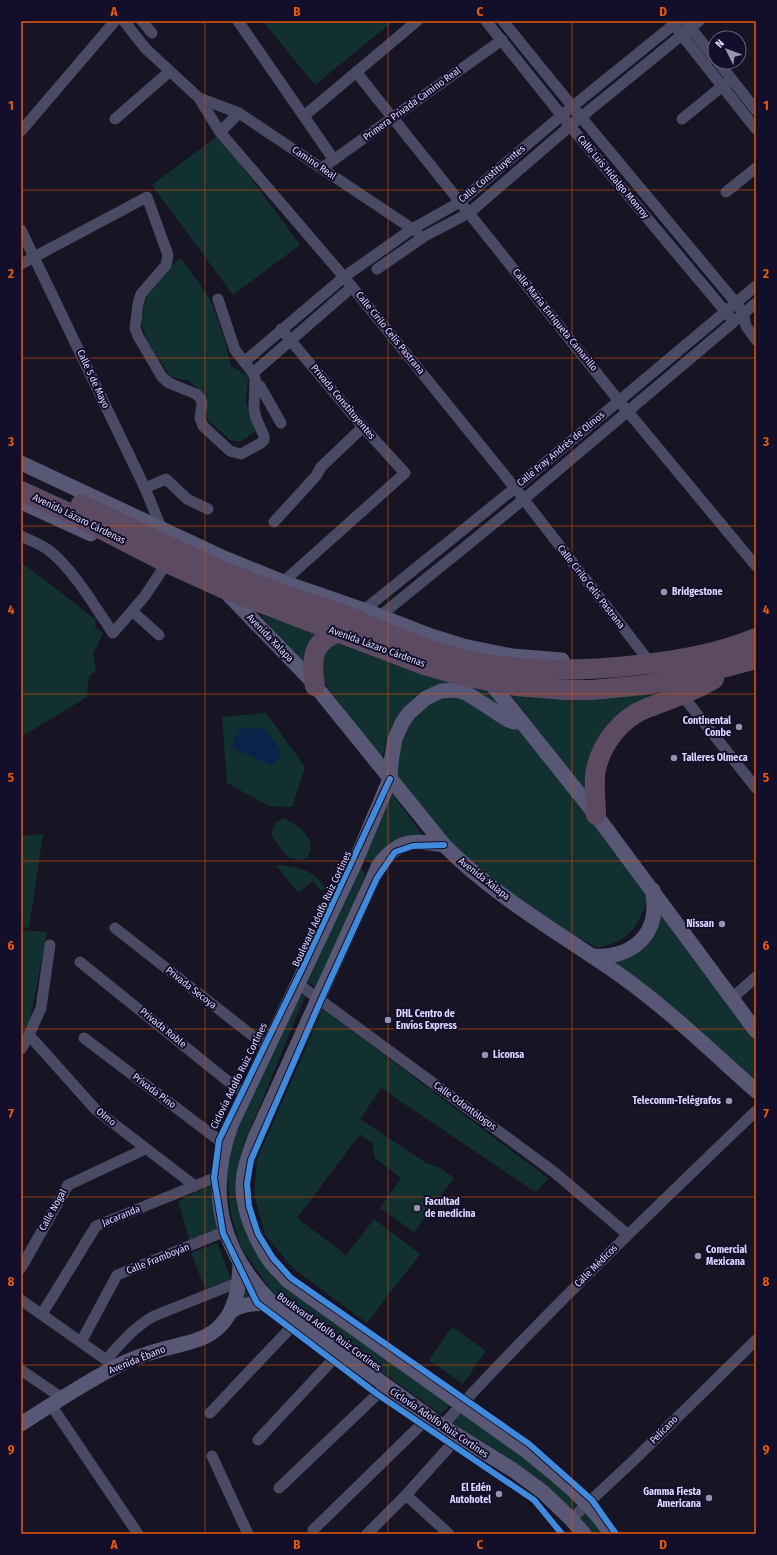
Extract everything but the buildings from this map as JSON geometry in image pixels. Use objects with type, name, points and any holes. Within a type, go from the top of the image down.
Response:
[{"type":"highway","name":"Avenida Lázaro Cárdenas","points":[[21,477],[77,509],[111,534],[167,563],[222,588],[424,665],[457,675],[490,682],[540,688],[592,690],[643,685],[688,678],[756,659]]},
{"type":"highway","name":"Avenida Lázaro Cárdenas","points":[[21,491],[77,509],[224,571],[371,617],[430,650],[468,654],[537,670],[561,670],[622,667],[682,660],[722,650],[756,638]]},
{"type":"highway","points":[[315,686],[312,668],[313,657],[318,647],[326,638],[371,617]]},
{"type":"highway","points":[[596,815],[596,771],[600,756],[607,741],[618,728],[630,718],[645,709],[703,686],[717,678],[730,667]]},
{"type":"main road","points":[[21,463],[224,558],[371,617]]},
{"type":"main road","points":[[21,502],[92,534],[103,536],[111,534]]},
{"type":"main road","name":"Avenida Xalapa","points":[[222,588],[309,678],[444,845],[461,862],[483,882],[618,973],[661,1008],[756,1091]]},
{"type":"main road","points":[[468,654],[567,661],[645,656],[682,660]]},
{"type":"main road","points":[[468,654],[596,815],[756,1031]]},
{"type":"main road","name":"Boulevard Adolfo Ruiz Cortines","points":[[522,722],[508,720],[468,694],[456,690],[441,691],[426,698],[409,713],[402,723],[395,739],[390,779],[354,865],[231,1125],[224,1144],[219,1176],[221,1212],[226,1231],[240,1265],[250,1280],[273,1304],[429,1417],[458,1437],[513,1470],[543,1492],[584,1534]]},
{"type":"main road","name":"Boulevard Adolfo Ruiz Cortines","points":[[444,845],[415,841],[404,843],[396,847],[379,865],[255,1138],[247,1161],[243,1185],[247,1212],[255,1236],[270,1261],[288,1281],[525,1450],[588,1504],[611,1534]]},
{"type":"main road","points":[[354,865],[362,865],[366,867],[372,873],[373,878]]},
{"type":"main road","points":[[592,956],[615,956],[626,952],[637,944],[650,925],[653,915],[653,890]]},
{"type":"main road","name":"Avenida Ébano","points":[[21,1424],[111,1363],[203,1338],[219,1327],[231,1311],[239,1282],[240,1265]]},
{"type":"main road","name":"Avenida Ébano","points":[[231,1311],[249,1303],[273,1304]]},
{"type":"street","points":[[21,131],[115,21]]},
{"type":"street","name":"Calle Cirilo Celis Pastrana","points":[[124,21],[145,48],[169,72],[199,98],[220,132],[344,277],[524,499],[645,656]]},
{"type":"street","points":[[142,21],[152,33]]},
{"type":"street","points":[[238,21],[334,160]]},
{"type":"street","points":[[304,116],[417,21]]},
{"type":"street","name":"Calle Luis Hidalgo Monroy","points":[[486,21],[570,126],[734,321],[746,326]]},
{"type":"street","name":"Calle Luis Hidalgo Monroy","points":[[503,21],[580,117],[736,303],[743,313],[746,326],[756,340]]},
{"type":"street","points":[[674,22],[681,35],[756,129]]},
{"type":"street","name":"Calle Constituyentes","points":[[244,362],[344,277],[412,229],[460,202],[674,22]]},
{"type":"street","points":[[691,23],[707,47]]},
{"type":"street","name":"Calle Constituyentes","points":[[377,269],[425,236],[469,213],[580,117],[681,35],[691,23]]},
{"type":"street","name":"Primera Privada Camino Real","points":[[322,168],[502,40]]},
{"type":"street","points":[[724,70],[756,110]]},
{"type":"street","points":[[114,119],[169,72]]},
{"type":"street","name":"Calle María Enriqueta Camarillo","points":[[356,72],[619,401],[756,566]]},
{"type":"street","points":[[682,119],[731,79]]},
{"type":"street","name":"Camino Real","points":[[199,98],[239,113],[412,229],[425,236]]},
{"type":"street","points":[[220,132],[239,113]]},
{"type":"street","points":[[726,192],[756,168]]},
{"type":"street","points":[[21,264],[147,197],[168,255],[168,261],[141,294],[138,304],[136,328],[138,336],[162,377],[169,383],[196,394],[201,399],[202,405],[200,418],[203,426],[230,451],[241,454],[264,440],[264,436],[256,418],[254,409],[254,377],[291,340],[352,287]]},
{"type":"street","name":"Calle 5 de Mayo","points":[[21,230],[145,488],[162,530]]},
{"type":"street","name":"Calle Fray Andrés de Olmos","points":[[371,617],[515,488],[756,286]]},
{"type":"street","points":[[218,299],[235,350],[260,386],[281,423]]},
{"type":"street","name":"Calle Fray Andrés de Olmos","points":[[371,617],[524,499],[756,303]]},
{"type":"street","name":"Privada Constituyentes","points":[[281,329],[363,427],[405,474],[283,582]]},
{"type":"street","points":[[274,522],[316,476],[321,467],[363,427]]},
{"type":"street","points":[[145,488],[166,479],[187,499],[208,509]]},
{"type":"street","points":[[21,536],[51,552],[77,580],[113,633],[144,597],[167,563]]},
{"type":"street","points":[[132,611],[159,635]]},
{"type":"street","points":[[682,695],[756,788]]},
{"type":"street","name":"Privada Secoya","points":[[115,928],[267,1047]]},
{"type":"street","points":[[21,1049],[41,1008],[50,945]]},
{"type":"street","name":"Privada Roble","points":[[80,962],[245,1095]]},
{"type":"street","points":[[731,999],[756,977]]},
{"type":"street","name":"Calle Odontólogos","points":[[297,983],[554,1172],[627,1234]]},
{"type":"street","name":"Olmo","points":[[29,1035],[88,1102],[145,1149],[195,1186]]},
{"type":"street","name":"Privada Pino","points":[[84,1038],[224,1144]]},
{"type":"street","name":"Calle Médicos","points":[[442,1426],[554,1307],[627,1234],[756,1111]]},
{"type":"street","name":"Calle Nogal","points":[[21,1268],[68,1184],[145,1149]]},
{"type":"street","name":"Jacaranda","points":[[42,1314],[96,1226],[219,1176]]},
{"type":"street","name":"Calle Framboyán","points":[[81,1342],[117,1275],[226,1231]]},
{"type":"street","points":[[21,1300],[111,1363],[134,1328],[144,1321],[239,1282]]},
{"type":"street","points":[[210,1413],[297,1321]]},
{"type":"street","name":"Pelícano","points":[[571,1519],[756,1340]]},
{"type":"street","points":[[258,1440],[340,1352]]},
{"type":"street","points":[[21,1370],[56,1401],[137,1533]]},
{"type":"street","points":[[279,1488],[386,1386]]},
{"type":"street","points":[[313,1530],[429,1417]]},
{"type":"street","points":[[367,1534],[406,1495],[458,1437]]},
{"type":"street","points":[[212,1456],[248,1534]]},
{"type":"street","points":[[406,1495],[449,1534]]},
{"type":"green space","points":[[263,21],[393,21],[315,85]]},
{"type":"green space","points":[[219,135],[300,245],[233,295],[152,185]]},
{"type":"green space","points":[[181,258],[210,299],[225,340],[231,366],[248,376],[246,402],[256,431],[240,442],[230,440],[206,418],[207,397],[189,381],[171,377],[148,342],[141,323],[147,294],[170,267]]},
{"type":"green space","points":[[21,562],[96,620],[95,627],[103,633],[93,654],[96,670],[89,676],[87,697],[21,737]]},
{"type":"green space","points":[[261,615],[323,632],[304,668]]},
{"type":"green space","points":[[329,640],[481,680],[513,715],[451,685],[389,735],[381,761],[318,674]]},
{"type":"green space","points":[[684,686],[630,712],[589,797],[509,692]]},
{"type":"green space","points":[[451,697],[473,699],[536,743],[643,882],[646,895],[645,906],[634,928],[624,937],[613,943],[598,948],[545,920],[452,851],[392,778],[402,735],[415,717],[429,703]]},
{"type":"green space","points":[[266,713],[305,767],[292,807],[269,806],[227,783],[222,717]]},
{"type":"green space","points":[[391,792],[423,836],[372,868],[369,861],[364,858]]},
{"type":"green space","points":[[283,818],[302,830],[309,839],[311,849],[307,858],[301,860],[289,858],[281,849],[271,833],[276,823]]},
{"type":"green space","points":[[43,834],[29,928],[21,927],[21,836]]},
{"type":"green space","points":[[276,865],[305,870],[316,877],[326,889],[320,890],[313,881],[298,893]]},
{"type":"green space","points":[[357,868],[363,870],[365,876],[328,966],[316,988],[306,980]]},
{"type":"green space","points":[[658,910],[693,959],[756,1040],[756,1084],[610,962],[622,958]]},
{"type":"green space","points":[[21,930],[47,932],[29,1025],[21,1038]]},
{"type":"green space","points":[[296,993],[305,996],[252,1125],[239,1175],[243,1215],[285,1283],[453,1402],[441,1414],[275,1296],[240,1246],[230,1210],[227,1171],[233,1135]]},
{"type":"green space","points":[[323,1009],[549,1179],[535,1192],[381,1088],[360,1119],[426,1163],[439,1167],[454,1178],[414,1232],[380,1208],[401,1178],[375,1158],[372,1143],[360,1134],[297,1218],[346,1255],[374,1219],[420,1254],[367,1323],[294,1269],[265,1235],[254,1194],[257,1159]]},
{"type":"green space","points":[[215,1184],[221,1232],[190,1242],[178,1201]]},
{"type":"green space","points":[[217,1243],[231,1279],[205,1289],[191,1253]]},
{"type":"green space","points":[[243,1273],[254,1298],[237,1303]]},
{"type":"green space","points":[[452,1327],[486,1351],[463,1384],[429,1360]]},
{"type":"green space","points":[[463,1409],[579,1503],[568,1512],[539,1486],[451,1422]]},
{"type":"green space","points":[[590,1510],[605,1534],[588,1534],[577,1519]]},
{"type":"water","points":[[263,727],[280,749],[281,756],[272,766],[231,747],[239,729]]},
{"type":"cycle path","name":"Ciclovía Adolfo Ruiz Cortines","points":[[390,779],[302,969],[219,1140],[214,1178],[223,1233],[257,1303],[377,1394],[534,1500],[562,1534]]},
{"type":"cycle path","points":[[444,845],[413,846],[395,852],[377,878],[321,1000],[251,1160],[247,1184],[249,1206],[258,1234],[273,1258],[291,1278],[529,1444],[592,1500],[616,1534]]},
{"type":"place","name":"Bridgestone","points":[[664,592]]},
{"type":"place","name":"Continental Conbe","points":[[739,727]]},
{"type":"place","name":"Talleres Olmeca","points":[[674,758]]},
{"type":"place","name":"Nissan","points":[[722,924]]},
{"type":"place","name":"DHL Centro de Envíos Express","points":[[388,1020]]},
{"type":"place","name":"Liconsa","points":[[485,1055]]},
{"type":"place","name":"Telecomm-Telégrafos","points":[[729,1101]]},
{"type":"place","name":"Facultad de medicina","points":[[417,1208]]},
{"type":"place","name":"Comercial Mexicana","points":[[698,1256]]},
{"type":"place","name":"El Edén Autohotel","points":[[499,1494]]},
{"type":"place","name":"Gamma Fiesta Americana","points":[[709,1498]]}]
